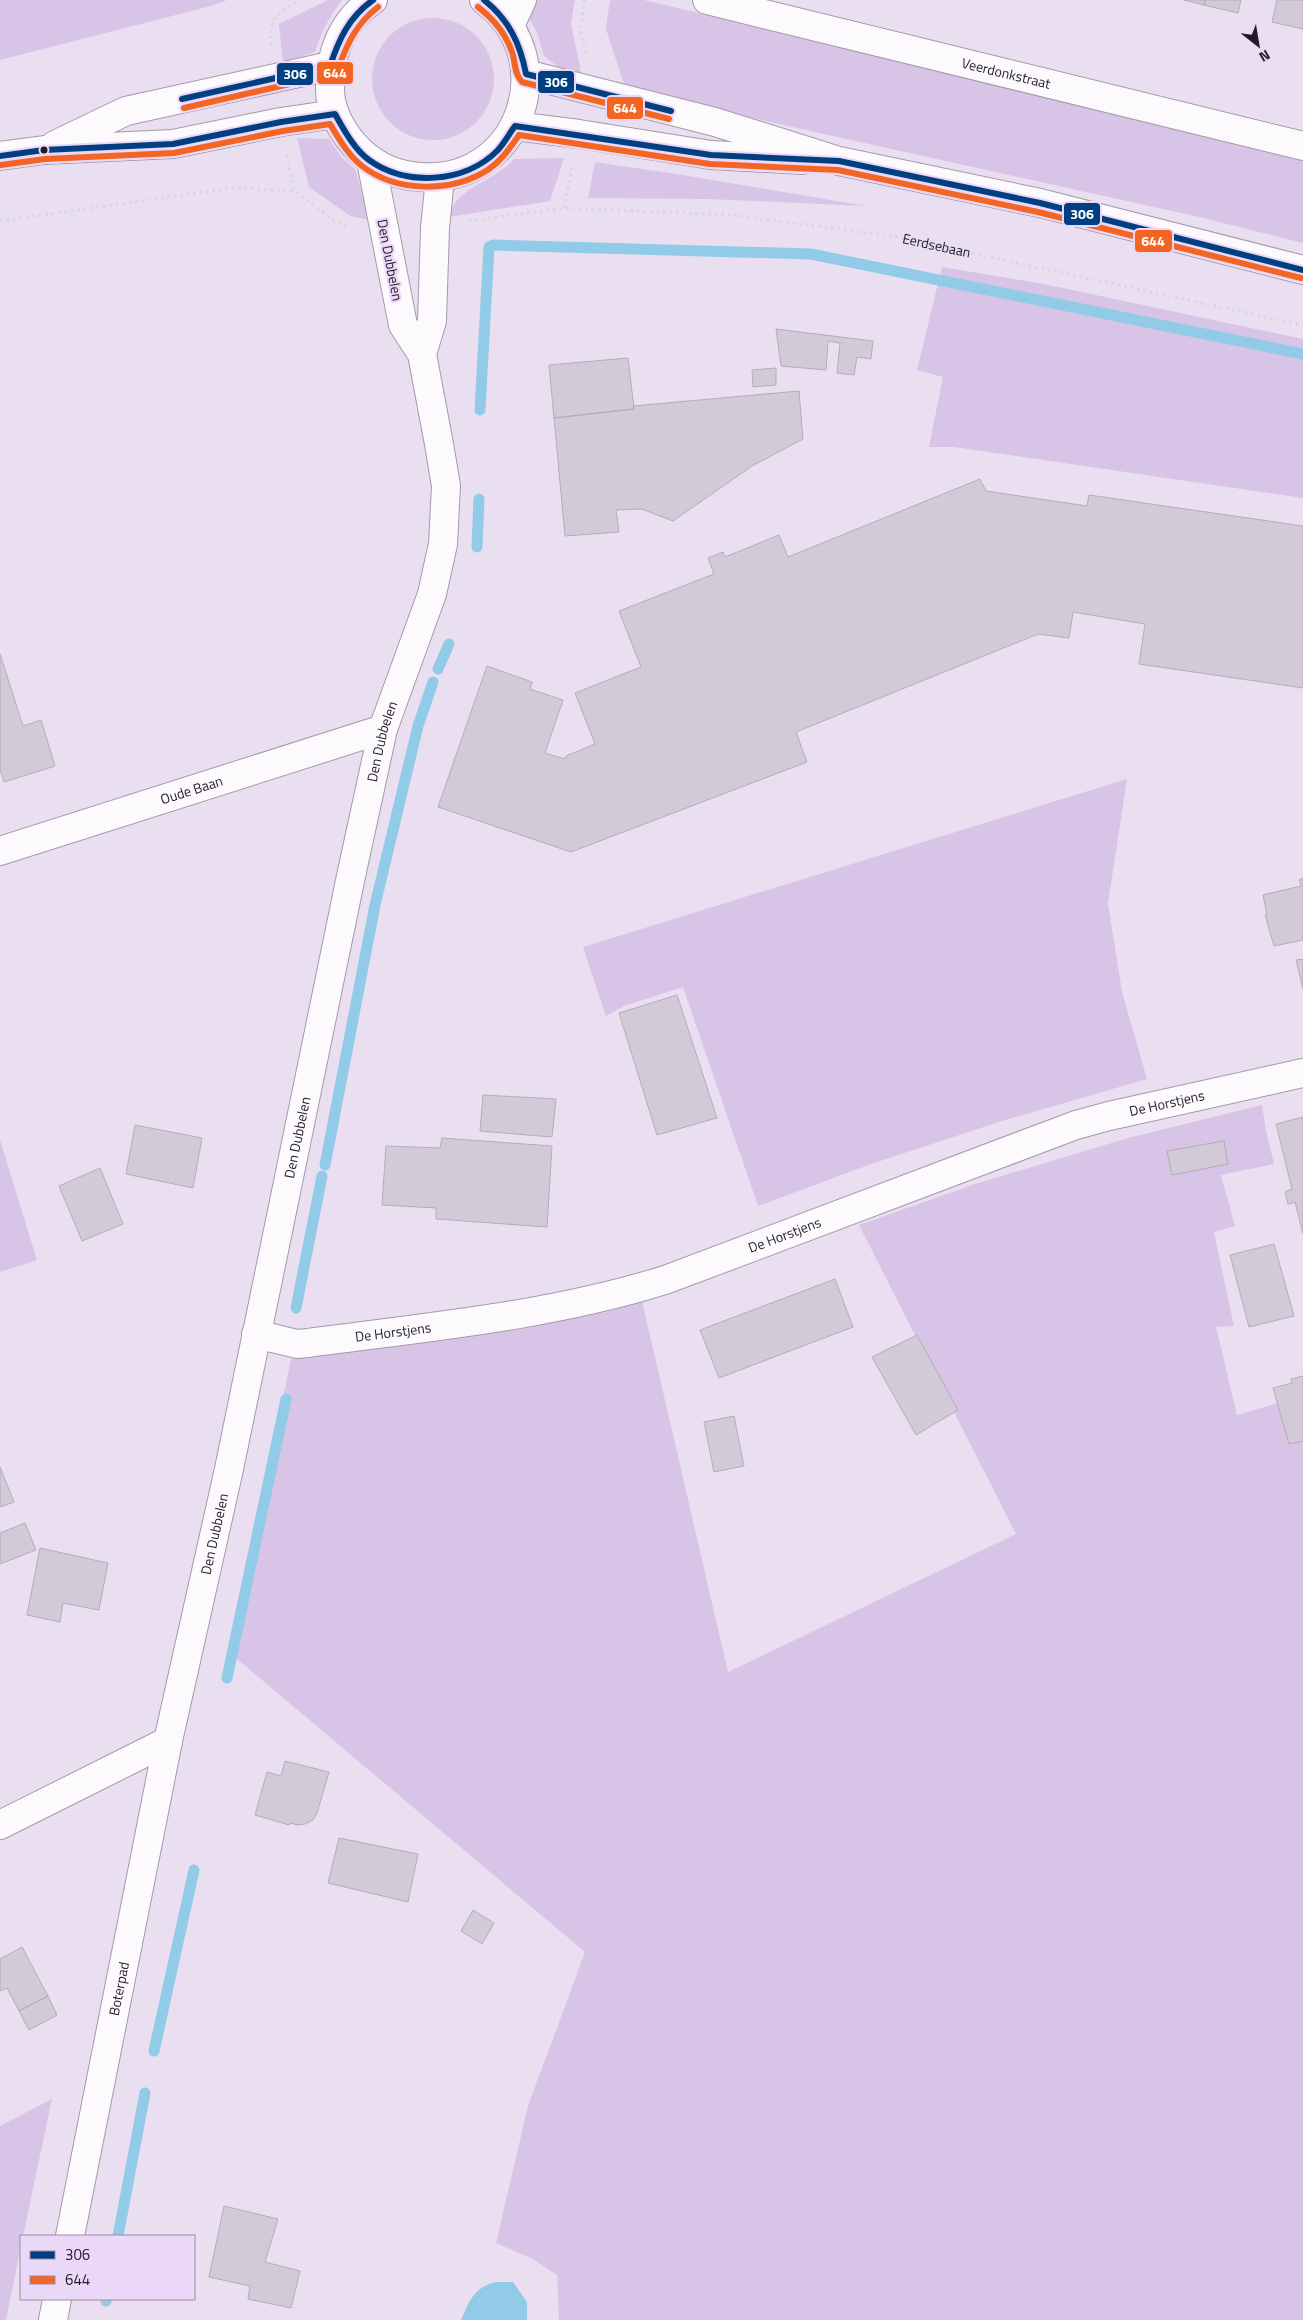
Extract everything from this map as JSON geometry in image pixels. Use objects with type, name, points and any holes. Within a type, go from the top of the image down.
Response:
[{"type":"street","points":[[373,0],[361,8],[341,34],[330,66],[330,90],[335,114],[349,141],[371,161],[404,176],[440,178],[470,169],[496,151],[515,126],[525,97],[526,74],[522,49],[510,26],[484,0]]},
{"type":"street","points":[[510,26],[522,0]]},
{"type":"street","name":"Veerdonkstraat","points":[[707,0],[1303,146]]},
{"type":"street","points":[[44,150],[126,111],[330,66]]},
{"type":"street","points":[[526,74],[714,122],[839,161],[1040,203],[1303,270]]},
{"type":"street","points":[[0,156],[44,150],[173,144],[281,122],[335,114]]},
{"type":"street","points":[[515,126],[579,134],[711,156],[839,161]]},
{"type":"street","name":"Den Dubbelen","points":[[168,1741],[209,1561],[383,729],[432,594],[445,529],[446,486],[422,354],[403,325],[371,161]]},
{"type":"street","name":"Den Dubbelen","points":[[422,354],[432,322],[433,273],[440,178]]},
{"type":"street","name":"Oude Baan","points":[[0,851],[383,729]]},
{"type":"street","name":"De Horstjens","points":[[256,1334],[296,1344],[308,1343],[576,1304],[622,1293],[665,1280],[1076,1125],[1303,1073]]},
{"type":"street","points":[[0,1825],[168,1741]]},
{"type":"street","name":"Boterpad","points":[[70,2235],[168,1741]]},
{"type":"street","points":[[53,2320],[57,2300]]},
{"type":"path","points":[[0,221],[232,188],[294,191]]},
{"type":"path","name":"Eerdsebaan","points":[[466,222],[564,208],[730,215],[893,236],[1303,325]]},
{"type":"shaded area","points":[[0,0],[227,0],[211,6],[0,60]]},
{"type":"shaded area","points":[[328,0],[342,0],[326,24],[315,52],[283,63],[279,24]]},
{"type":"shaded area","points":[[537,0],[575,0],[571,23],[583,82],[544,56],[538,35],[528,16]]},
{"type":"shaded area","points":[[610,0],[644,0],[1303,155],[1303,243],[1199,217],[626,90],[606,29]]},
{"type":"shaded area","points":[[433,18],[456,22],[476,36],[490,56],[494,79],[490,102],[476,122],[456,136],[433,140],[410,136],[390,122],[376,102],[372,79],[376,56],[390,36],[410,22]]},
{"type":"shaded area","points":[[297,138],[329,139],[342,158],[355,169],[370,220],[350,216],[309,187]]},
{"type":"shaded area","points":[[564,158],[550,201],[448,217],[452,207],[459,198],[506,167],[514,159]]},
{"type":"shaded area","points":[[595,162],[866,206],[709,199],[588,198]]},
{"type":"shaded area","points":[[942,267],[1044,284],[1303,339],[1303,498],[954,447],[929,447],[943,377],[917,370]]},
{"type":"shaded area","points":[[1127,779],[1108,903],[1122,992],[1147,1079],[1002,1121],[874,1163],[758,1206],[683,987],[624,1006],[606,1016],[583,947]]},
{"type":"shaded area","points":[[1262,1105],[1274,1164],[1221,1175],[1235,1226],[1214,1232],[1234,1326],[1216,1327],[1237,1415],[1299,1397],[1303,1408],[1303,2320],[559,2320],[557,2275],[531,2258],[496,2243],[528,2106],[585,1952],[231,1654],[291,1359],[326,1352],[452,1339],[607,1312],[642,1301],[728,1672],[1016,1534],[859,1225],[975,1184],[1128,1138]]},
{"type":"shaded area","points":[[0,1140],[37,1260],[0,1272]]},
{"type":"shaded area","points":[[52,2099],[23,2235],[20,2235],[20,2251],[6,2320],[0,2320],[0,2126]]},
{"type":"water","points":[[496,2282],[513,2282],[527,2302],[527,2320],[461,2320],[477,2291]]},
{"type":"building","points":[[1184,0],[1205,0],[1204,5]]},
{"type":"building","points":[[1205,0],[1241,0],[1238,13],[1204,5]]},
{"type":"building","points":[[1277,0],[1303,0],[1303,29],[1272,22]]},
{"type":"building","points":[[776,329],[873,341],[871,359],[857,357],[854,375],[837,373],[840,343],[828,341],[826,370],[781,366]]},
{"type":"building","points":[[628,358],[634,409],[554,418],[549,365]]},
{"type":"building","points":[[776,368],[776,385],[753,387],[752,370]]},
{"type":"building","points":[[799,391],[803,439],[752,466],[673,521],[642,509],[616,510],[619,532],[565,536],[554,418],[634,409],[633,406]]},
{"type":"building","points":[[980,479],[986,491],[1087,506],[1089,495],[1303,526],[1303,688],[1139,664],[1145,624],[1073,612],[1069,638],[1038,634],[796,732],[807,762],[571,852],[438,807],[487,666],[532,682],[530,689],[563,700],[545,753],[565,759],[566,756],[595,744],[575,693],[641,667],[619,611],[714,574],[708,558],[723,552],[725,557],[779,535],[788,557]]},
{"type":"building","points":[[0,654],[23,726],[41,720],[55,766],[4,782],[0,769]]},
{"type":"building","points":[[1303,878],[1303,940],[1274,946],[1265,915],[1267,915],[1263,895],[1301,886],[1299,880]]},
{"type":"building","points":[[1303,959],[1303,989],[1296,960]]},
{"type":"building","points":[[677,995],[717,1118],[657,1135],[619,1013]]},
{"type":"building","points":[[483,1095],[556,1099],[552,1137],[480,1131]]},
{"type":"building","points":[[1303,1117],[1303,1234],[1295,1202],[1288,1204],[1285,1192],[1292,1189],[1276,1124]]},
{"type":"building","points":[[135,1125],[202,1138],[193,1188],[126,1174]]},
{"type":"building","points":[[442,1138],[552,1146],[547,1227],[436,1219],[436,1208],[382,1205],[386,1146],[440,1148]]},
{"type":"building","points":[[1224,1141],[1228,1164],[1172,1175],[1167,1151]]},
{"type":"building","points":[[100,1168],[123,1224],[82,1241],[59,1186]]},
{"type":"building","points":[[1274,1244],[1294,1316],[1249,1327],[1230,1255]]},
{"type":"building","points":[[835,1279],[853,1327],[719,1378],[700,1330]]},
{"type":"building","points":[[917,1335],[958,1410],[916,1435],[872,1357]]},
{"type":"building","points":[[1303,1376],[1303,1441],[1289,1444],[1273,1388],[1292,1383],[1291,1379]]},
{"type":"building","points":[[734,1416],[744,1466],[714,1472],[704,1422]]},
{"type":"building","points":[[0,1467],[14,1502],[0,1507]]},
{"type":"building","points":[[25,1523],[36,1550],[0,1564],[0,1533]]},
{"type":"building","points":[[40,1548],[108,1563],[99,1610],[63,1603],[60,1622],[27,1615]]},
{"type":"building","points":[[285,1761],[329,1772],[317,1813],[313,1820],[305,1824],[297,1825],[290,1823],[289,1825],[255,1815],[267,1772],[281,1776]]},
{"type":"building","points":[[339,1838],[418,1854],[408,1902],[328,1883]]},
{"type":"building","points":[[473,1910],[494,1923],[482,1944],[461,1931]]},
{"type":"building","points":[[22,1947],[48,1996],[19,2011],[7,1988],[0,1991],[0,1959]]},
{"type":"building","points":[[48,1996],[57,2015],[29,2030],[19,2011]]},
{"type":"building","points":[[224,2206],[278,2219],[265,2262],[300,2271],[291,2308],[248,2299],[250,2286],[209,2277]]},
{"type":"waterway","points":[[480,410],[489,247],[493,245],[811,254],[1303,354]]},
{"type":"waterway","points":[[477,547],[479,499]]},
{"type":"waterway","points":[[438,669],[449,644]]},
{"type":"waterway","points":[[325,1165],[375,905],[418,726],[433,682]]},
{"type":"waterway","points":[[296,1308],[322,1176]]},
{"type":"waterway","points":[[227,1678],[286,1399]]},
{"type":"waterway","points":[[154,2051],[194,1870]]},
{"type":"waterway","points":[[118,2235],[145,2093]]},
{"type":"transit line","name":"306","points":[[182,99],[330,66],[337,47],[351,21],[373,0]]},
{"type":"transit line","name":"306","points":[[484,0],[507,24],[517,42],[526,74],[671,111]]},
{"type":"transit line","name":"644","points":[[184,108],[334,74],[358,27],[378,7]]},
{"type":"transit line","name":"644","points":[[478,7],[490,17],[504,34],[513,55],[517,73],[522,82],[669,119]]},
{"type":"transit line","name":"306","points":[[0,156],[44,150],[173,144],[281,122],[335,114],[354,145],[369,160],[384,169],[400,174],[435,178],[469,170],[484,162],[500,148],[515,126],[711,155],[839,161],[1040,203],[1303,270]]},
{"type":"transit line","name":"644","points":[[1,165],[45,159],[174,153],[283,131],[330,124],[352,157],[362,166],[376,175],[392,181],[425,187],[442,186],[475,177],[489,169],[502,158],[519,135],[710,164],[838,170],[1038,212],[1301,278]]}]
